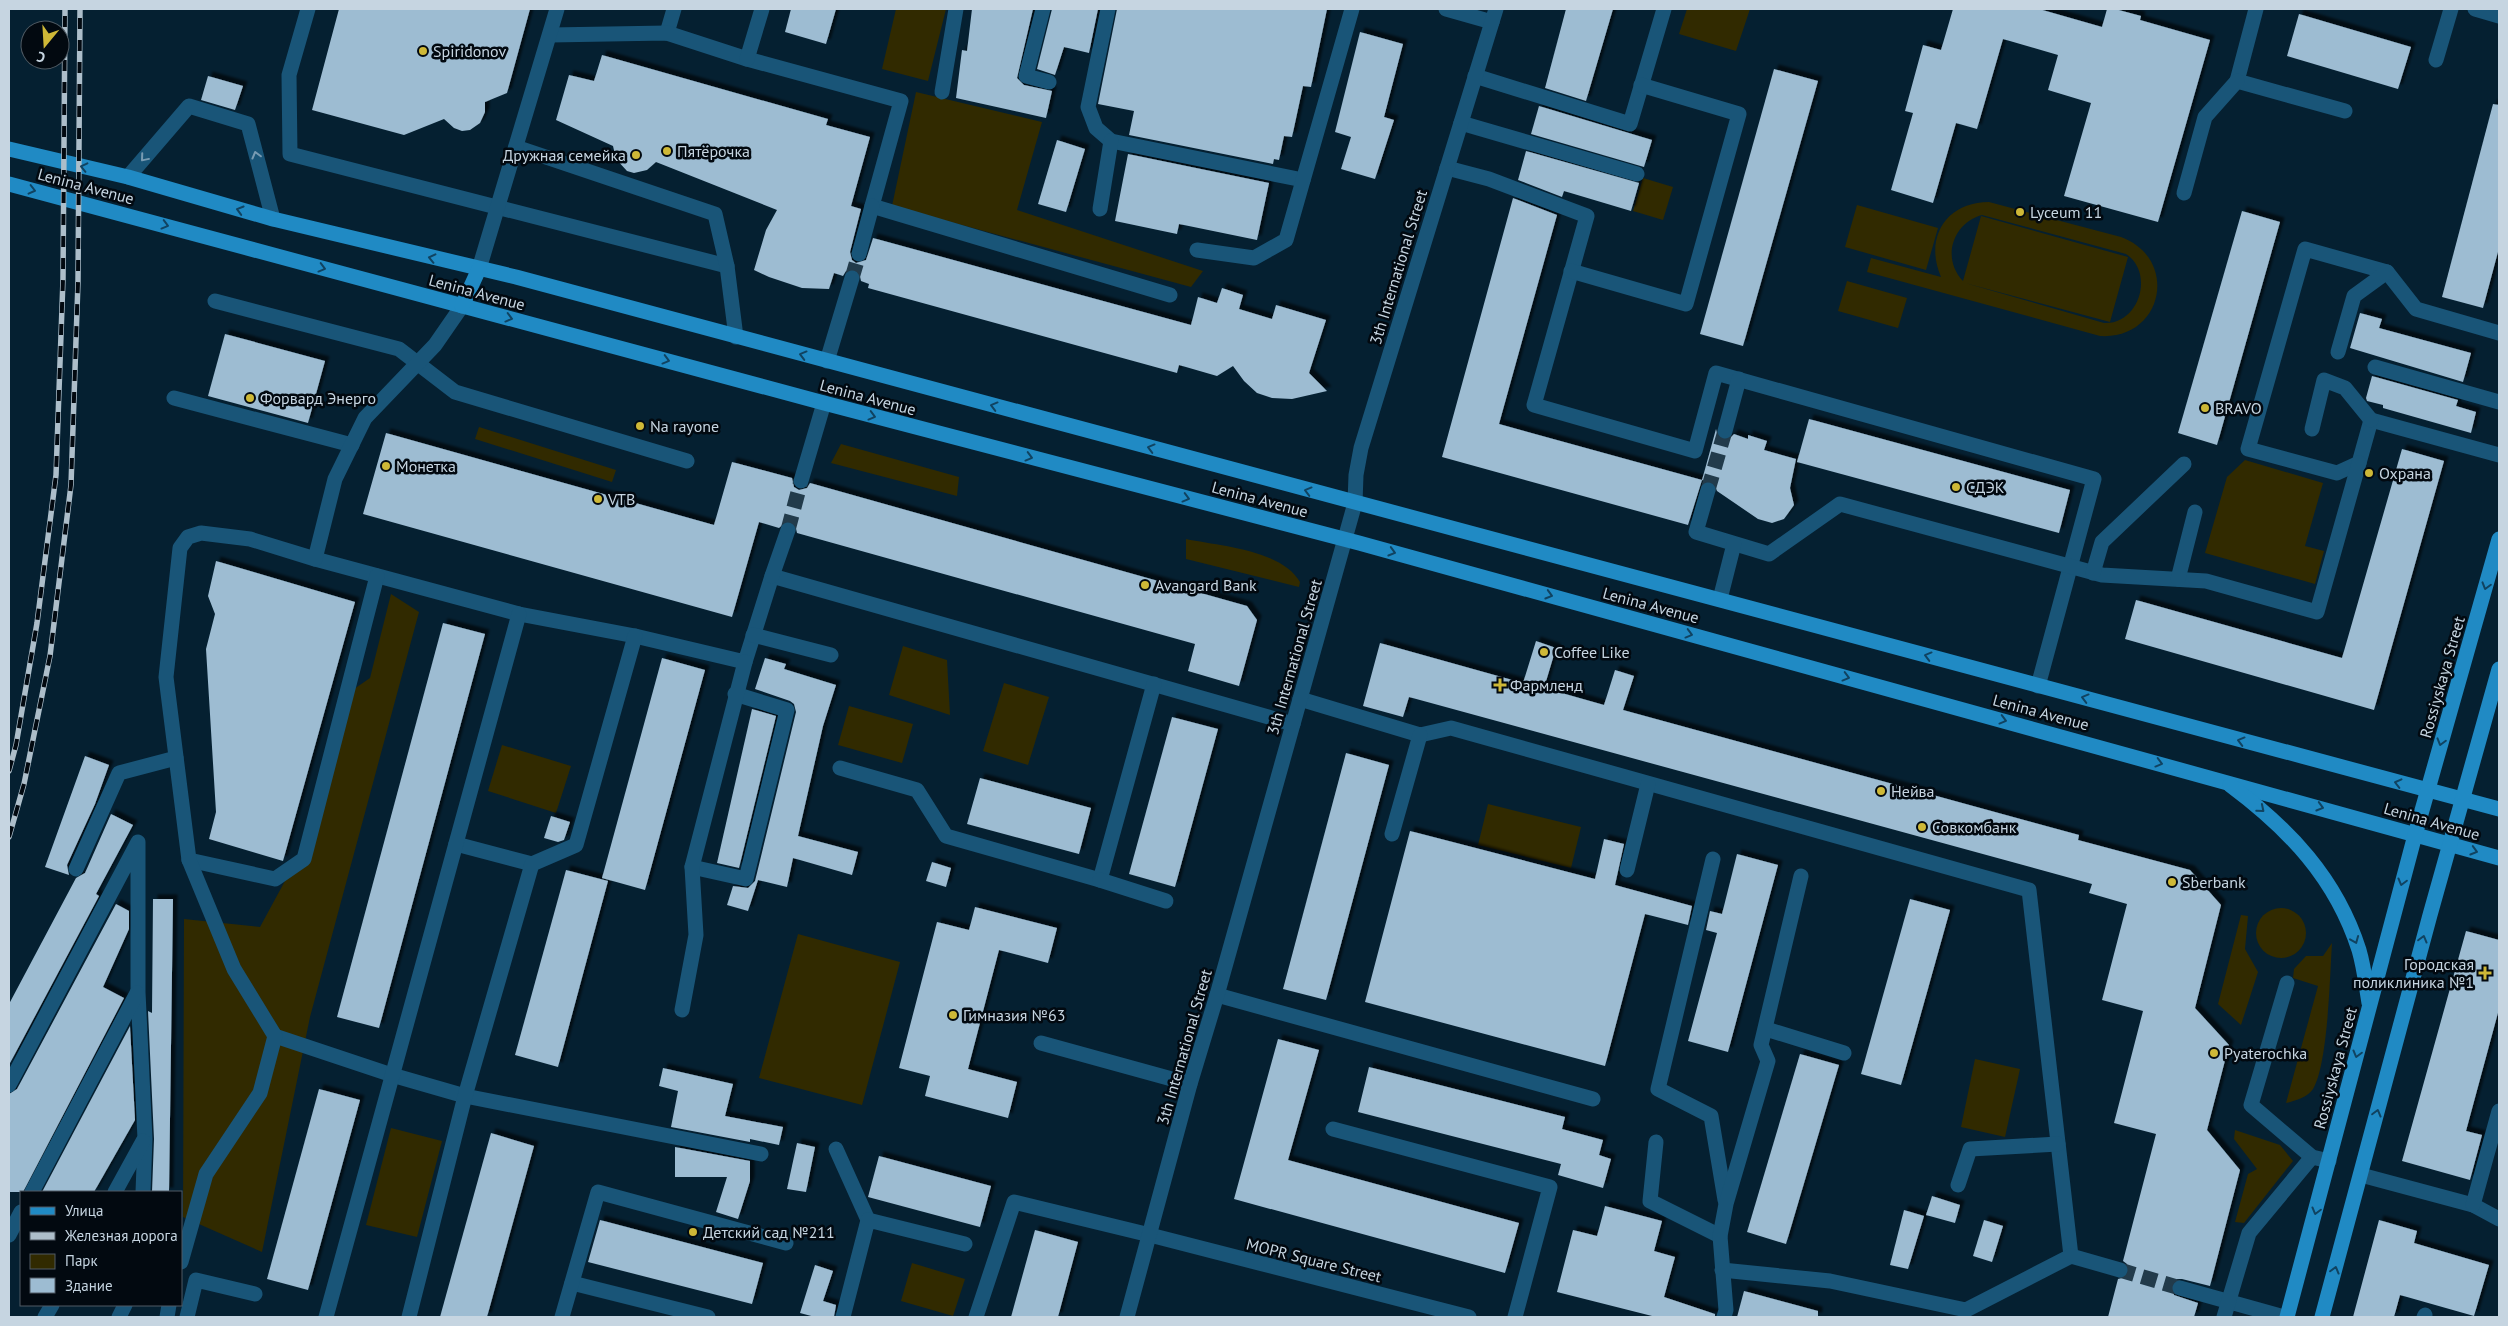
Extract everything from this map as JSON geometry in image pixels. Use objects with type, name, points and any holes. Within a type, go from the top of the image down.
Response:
[{"type":"main road","points":[[9,139],[15,150]]},
{"type":"main road","name":"Lenina Avenue","points":[[15,150],[128,178],[273,219],[479,269],[827,361],[1720,599],[2355,772],[2499,809]]},
{"type":"main road","name":"Lenina Avenue","points":[[9,184],[824,404],[1345,539],[2499,858]]},
{"type":"main road","points":[[462,306],[479,269]]},
{"type":"main road","name":"Rossiyskaya Street","points":[[2285,1317],[2329,1161],[2415,834],[2499,539]]},
{"type":"main road","points":[[2322,1317],[2499,669]]},
{"type":"main road","points":[[2222,780],[2263,810],[2302,848],[2323,874],[2335,894],[2359,951],[2370,1007]]},
{"type":"street","points":[[308,9],[289,75],[290,154],[727,266]]},
{"type":"street","points":[[479,269],[557,9]]},
{"type":"street","points":[[667,33],[674,9]]},
{"type":"street","points":[[747,59],[762,9]]},
{"type":"street","points":[[942,92],[956,9]]},
{"type":"street","points":[[1043,9],[1026,76],[1049,82]]},
{"type":"street","points":[[1108,9],[1088,107],[1096,128],[1111,141],[1303,180]]},
{"type":"street","points":[[1197,250],[1254,258],[1286,240],[1352,9]]},
{"type":"street","points":[[1446,9],[1494,16]]},
{"type":"street","points":[[1475,76],[1630,124],[1664,9]]},
{"type":"street","points":[[2184,193],[2205,117],[2237,81],[2256,9]]},
{"type":"street","points":[[2436,60],[2451,9]]},
{"type":"street","points":[[2475,9],[2499,16]]},
{"type":"street","name":"3th International Street","points":[[1127,1317],[1190,1084],[1218,995],[1355,503],[1356,475],[1361,448],[1494,16]]},
{"type":"street","points":[[550,35],[667,33],[747,59],[901,100],[859,254]]},
{"type":"street","points":[[2237,81],[2345,111]]},
{"type":"street","points":[[1571,271],[1686,304],[1739,114],[1641,85]]},
{"type":"street","points":[[128,178],[189,106],[248,124],[273,219]]},
{"type":"street","points":[[1461,123],[1637,174]]},
{"type":"street","points":[[1100,208],[1111,141]]},
{"type":"street","points":[[516,147],[715,214],[727,266],[736,337]]},
{"type":"street","points":[[1447,168],[1488,179],[1587,216],[1534,405],[1695,451],[1716,373],[2094,479],[2038,686]]},
{"type":"street","points":[[872,206],[1170,295]]},
{"type":"street","points":[[2358,463],[2337,473],[2248,449],[2305,249],[2387,272],[2416,309],[2499,333]]},
{"type":"street","points":[[2338,352],[2354,296],[2387,272]]},
{"type":"street","points":[[827,361],[852,278]]},
{"type":"street","points":[[215,301],[399,349],[455,392],[687,461]]},
{"type":"street","points":[[315,559],[335,479],[365,418],[435,345],[462,306]]},
{"type":"street","points":[[2375,367],[2499,402]]},
{"type":"street","points":[[1725,431],[1739,379]]},
{"type":"street","points":[[2312,429],[2324,380],[2346,388],[2371,420],[2499,455]]},
{"type":"street","points":[[174,398],[352,445]]},
{"type":"street","points":[[801,481],[824,404]]},
{"type":"street","points":[[1708,490],[1696,532],[1769,554],[1840,504],[2093,573],[2206,581],[2317,612],[2371,420]]},
{"type":"street","points":[[2093,573],[2102,542],[2184,464]]},
{"type":"street","points":[[2178,579],[2194,512]]},
{"type":"street","points":[[682,1010],[696,934],[692,867],[735,694],[788,530]]},
{"type":"street","points":[[745,662],[635,636],[520,614],[315,559],[250,539],[200,533],[188,537],[180,548],[166,677],[189,860],[234,969],[275,1036],[392,1075],[465,1096],[761,1154]]},
{"type":"street","points":[[1720,599],[1734,544]]},
{"type":"street","points":[[189,860],[275,880],[304,859],[377,576]]},
{"type":"street","points":[[772,576],[1293,724]]},
{"type":"street","points":[[326,1317],[520,614]]},
{"type":"street","points":[[753,635],[831,655]]},
{"type":"street","points":[[456,844],[532,864],[576,845],[635,636]]},
{"type":"street","points":[[1100,880],[1154,684]]},
{"type":"street","points":[[692,867],[746,879],[787,710],[735,694]]},
{"type":"street","points":[[1300,699],[1420,735],[1451,728],[2029,890],[2071,1256]]},
{"type":"street","points":[[1392,834],[1420,735]]},
{"type":"street","points":[[76,868],[118,773],[176,758]]},
{"type":"street","points":[[840,768],[917,790],[946,836],[1166,901]]},
{"type":"street","points":[[1627,870],[1648,784]]},
{"type":"street","points":[[9,1085],[138,842],[138,992],[144,1139],[143,1191]]},
{"type":"street","points":[[1713,859],[1658,1089],[1711,1116],[1726,1204]]},
{"type":"street","points":[[409,1317],[465,1096],[532,864]]},
{"type":"street","points":[[1724,1317],[1726,1310],[1720,1236],[1726,1204],[1768,1061],[1761,1045],[1801,876]]},
{"type":"street","points":[[2287,983],[2251,1105],[2312,1157],[2329,1161]]},
{"type":"street","points":[[33,1191],[138,992]]},
{"type":"street","points":[[1218,995],[1593,1099]]},
{"type":"street","points":[[1766,1029],[1844,1053]]},
{"type":"street","points":[[182,1258],[206,1174],[260,1093],[275,1036]]},
{"type":"street","points":[[1041,1043],[1190,1084]]},
{"type":"street","points":[[2473,1205],[2499,1111]]},
{"type":"street","points":[[1334,1129],[1550,1187],[1515,1317]]},
{"type":"street","points":[[115,1191],[144,1139]]},
{"type":"street","points":[[1656,1142],[1650,1201],[1720,1236]]},
{"type":"street","points":[[1958,1185],[1970,1149],[2058,1144]]},
{"type":"street","points":[[836,1149],[868,1220],[843,1317]]},
{"type":"street","points":[[2224,1317],[2249,1233],[2312,1157]]},
{"type":"street","points":[[2361,1175],[2473,1205],[2499,1219]]},
{"type":"street","points":[[562,1317],[598,1192],[786,1243]]},
{"type":"street","name":"MOPR Square Street","points":[[976,1317],[1014,1202],[1150,1235],[1420,1311],[1469,1317]]},
{"type":"street","points":[[9,1235],[20,1214]]},
{"type":"street","points":[[868,1220],[965,1244]]},
{"type":"street","points":[[1722,1270],[1830,1281],[1966,1310],[2071,1256],[2120,1270]]},
{"type":"street","points":[[187,1317],[196,1280],[255,1294]]},
{"type":"street","points":[[572,1284],[708,1317]]},
{"type":"street","points":[[2180,1288],[2285,1317]]},
{"type":"street","points":[[44,1317],[51,1306]]},
{"type":"green space","points":[[896,9],[946,9],[928,81],[882,69]]},
{"type":"green space","points":[[1687,9],[1750,9],[1736,51],[1679,34]]},
{"type":"green space","points":[[916,92],[1042,122],[1017,210],[1203,271],[1191,287],[892,206]]},
{"type":"green space","points":[[1643,178],[1673,187],[1663,220],[1633,211]]},
{"type":"green space","points":[[1989,202],[2121,237],[2140,248],[2151,262],[2157,279],[2156,296],[2150,312],[2138,325],[2121,334],[2100,336],[1867,272],[1871,258],[1941,277],[1936,263],[1935,249],[1937,236],[1942,225],[1950,215],[1961,208]],"holes":[[[1982,215],[2126,254],[2135,263],[2140,273],[2141,285],[2139,296],[2134,307],[2126,316],[2110,322],[2128,257],[1981,216],[1963,281],[1956,272],[1952,252],[1953,242],[1957,233],[1972,219]],[[1965,283],[2110,322],[2104,323]]]},
{"type":"green space","points":[[1857,205],[1938,228],[1926,270],[1845,247]]},
{"type":"green space","points":[[1847,281],[1907,298],[1898,328],[1838,311]]},
{"type":"green space","points":[[479,427],[616,470],[612,482],[475,439]]},
{"type":"green space","points":[[841,444],[959,477],[957,496],[831,463]]},
{"type":"green space","points":[[2245,460],[2323,483],[2305,546],[2324,551],[2315,584],[2205,553],[2227,477]]},
{"type":"green space","points":[[1186,539],[1232,547],[1265,556],[1291,571],[1300,582],[1299,587],[1186,559]]},
{"type":"green space","points":[[391,594],[419,612],[310,1017],[262,1252],[183,1217],[184,919],[260,927],[305,844],[341,698],[370,678]]},
{"type":"green space","points":[[903,646],[947,660],[950,715],[889,695]]},
{"type":"green space","points":[[1004,683],[1049,697],[1028,765],[983,751]]},
{"type":"green space","points":[[849,706],[913,724],[902,763],[838,745]]},
{"type":"green space","points":[[502,745],[571,766],[556,813],[488,791]]},
{"type":"green space","points":[[1488,804],[1581,827],[1571,868],[1478,845]]},
{"type":"green space","points":[[2281,908],[2291,910],[2299,915],[2304,923],[2306,933],[2304,943],[2299,951],[2291,956],[2281,958],[2271,956],[2263,951],[2258,943],[2256,933],[2258,923],[2263,915],[2271,910]]},
{"type":"green space","points":[[2241,915],[2248,916],[2245,949],[2258,972],[2241,1025],[2218,1004]]},
{"type":"green space","points":[[798,934],[900,962],[862,1105],[759,1078]]},
{"type":"green space","points":[[2332,943],[2325,1041],[2318,1077],[2313,1089],[2308,1094],[2286,1103],[2318,986],[2293,978],[2294,969],[2306,956],[2323,956]]},
{"type":"green space","points":[[1975,1059],[2020,1069],[2005,1137],[1961,1127]]},
{"type":"green space","points":[[391,1128],[442,1141],[417,1237],[366,1225]]},
{"type":"green space","points":[[2235,1130],[2280,1145],[2293,1161],[2244,1223],[2235,1222],[2248,1174],[2257,1169],[2234,1139]]},
{"type":"green space","points":[[912,1263],[965,1279],[953,1316],[901,1301]]},
{"type":"building","name":"Spiridonov","points":[[339,9],[530,9],[507,93],[485,102],[485,112],[480,123],[470,130],[462,131],[454,128],[444,119],[404,135],[312,110]]},
{"type":"building","points":[[791,9],[836,9],[826,44],[785,32]]},
{"type":"building","points":[[972,9],[1033,9],[1017,78],[1024,85],[1052,91],[1046,118],[956,98],[962,50],[967,51]]},
{"type":"building","points":[[1052,9],[1098,9],[1089,53],[1064,47],[1055,75],[1037,69]]},
{"type":"building","points":[[1117,9],[1327,9],[1311,87],[1303,86],[1292,137],[1284,136],[1279,160],[1274,159],[1273,164],[1129,135],[1134,111],[1098,104]]},
{"type":"building","points":[[1566,9],[1613,9],[1586,101],[1545,88]]},
{"type":"building","points":[[1953,9],[2039,9],[2102,27],[2107,9],[2115,9],[2141,16],[2140,20],[2210,40],[2158,222],[2064,196],[2091,103],[2048,90],[2058,55],[2003,39],[1977,129],[1956,123],[1933,203],[1891,190],[1913,113],[1905,111],[1923,45],[1941,50]]},
{"type":"building","points":[[2299,14],[2411,47],[2398,89],[2287,56]]},
{"type":"building","points":[[1360,32],[1403,44],[1384,117],[1394,120],[1375,179],[1341,169],[1351,137],[1335,132]]},
{"type":"building","points":[[602,55],[828,119],[826,125],[870,137],[851,206],[861,209],[850,252],[852,260],[856,263],[866,260],[873,238],[1191,325],[1198,297],[1217,303],[1222,288],[1243,295],[1239,309],[1272,319],[1276,305],[1326,320],[1309,373],[1327,391],[1292,399],[1272,398],[1257,393],[1244,381],[1233,366],[1217,376],[1179,365],[1177,373],[868,288],[869,284],[861,281],[859,272],[854,269],[846,271],[843,276],[834,273],[829,289],[802,288],[769,277],[754,270],[766,230],[777,210],[656,162],[647,170],[634,173],[627,171],[616,159],[613,146],[556,120],[569,75],[594,81]]},
{"type":"building","points":[[1774,69],[1818,81],[1743,346],[1700,334]]},
{"type":"building","points":[[208,76],[243,86],[235,110],[201,100]]},
{"type":"building","points":[[2493,104],[2499,105],[2499,248],[2483,308],[2442,297]]},
{"type":"building","points":[[1539,106],[1652,140],[1644,167],[1531,134]]},
{"type":"building","points":[[1057,140],[1085,149],[1066,212],[1038,204]]},
{"type":"building","points":[[1526,151],[1639,183],[1631,211],[1564,191],[1562,197],[1518,180]]},
{"type":"building","points":[[1128,154],[1269,183],[1257,240],[1179,224],[1177,234],[1115,221]]},
{"type":"building","points":[[1513,198],[1557,215],[1499,424],[1702,480],[1688,525],[1442,457]]},
{"type":"building","points":[[2242,211],[2280,222],[2217,445],[2178,433]]},
{"type":"building","points":[[2360,313],[2382,319],[2379,328],[2471,353],[2463,382],[2350,348]]},
{"type":"building","points":[[225,334],[325,361],[308,423],[208,396]]},
{"type":"building","points":[[2372,376],[2458,400],[2456,406],[2476,412],[2471,433],[2383,408],[2383,405],[2367,401],[2366,398]]},
{"type":"building","points":[[1809,419],[2070,490],[2059,533],[1797,462]]},
{"type":"building","points":[[1716,429],[1718,437],[1722,440],[1728,440],[1734,434],[1748,439],[1748,435],[1767,441],[1764,450],[1796,459],[1790,488],[1794,505],[1784,519],[1772,523],[1758,519],[1717,491],[1714,483],[1702,480]]},
{"type":"building","points":[[386,433],[714,525],[732,462],[792,478],[794,487],[799,490],[807,488],[810,483],[1247,606],[1257,620],[1239,686],[1188,671],[1195,644],[797,533],[795,524],[787,521],[779,528],[759,522],[732,617],[363,514]]},
{"type":"building","points":[[2402,449],[2444,461],[2374,710],[2125,639],[2136,600],[2342,658]]},
{"type":"building","points":[[216,561],[355,602],[283,861],[209,839],[216,812],[206,649],[215,614],[208,596]]},
{"type":"building","points":[[443,623],[485,634],[379,1028],[337,1017]]},
{"type":"building","points":[[1536,641],[1556,648],[1544,688],[1604,705],[1615,670],[1634,676],[1623,710],[2079,835],[2078,840],[2190,870],[2221,905],[2195,1008],[2229,1045],[2207,1130],[2240,1170],[2210,1286],[2182,1279],[2177,1279],[2171,1285],[2174,1295],[2198,1303],[2194,1317],[2108,1317],[2118,1279],[2126,1277],[2129,1272],[2127,1264],[2123,1261],[2156,1134],[2114,1123],[2143,1011],[2102,1000],[2127,904],[2089,893],[2092,884],[1409,697],[1403,717],[1363,706],[1380,643],[1523,683]]},
{"type":"building","points":[[662,658],[705,670],[645,890],[602,878]]},
{"type":"building","points":[[765,658],[786,664],[784,669],[836,685],[823,726],[798,836],[858,852],[852,875],[793,858],[787,887],[758,880],[748,911],[727,905],[733,886],[748,888],[755,881],[796,712],[794,704],[790,701],[755,689]]},
{"type":"building","points":[[752,709],[776,716],[739,868],[717,863]]},
{"type":"building","points":[[1172,717],[1218,729],[1175,887],[1129,874]]},
{"type":"building","points":[[1346,753],[1389,765],[1326,1000],[1283,989]]},
{"type":"building","points":[[85,756],[109,765],[95,804],[67,865],[69,875],[45,867]]},
{"type":"building","points":[[980,778],[1091,808],[1079,854],[967,824]]},
{"type":"building","points":[[111,814],[133,825],[96,894],[99,896],[9,1065],[9,1004],[76,878],[85,873]]},
{"type":"building","points":[[551,816],[570,822],[564,840],[558,842],[544,838]]},
{"type":"building","points":[[1410,831],[1595,879],[1604,839],[1624,844],[1615,885],[1692,906],[1688,925],[1645,914],[1605,1066],[1365,1002]]},
{"type":"building","points":[[1737,854],[1778,865],[1728,1052],[1688,1041],[1717,933],[1706,930],[1710,911],[1722,914]]},
{"type":"building","points":[[932,862],[951,868],[946,887],[926,881]]},
{"type":"building","points":[[566,870],[608,881],[558,1067],[515,1055]]},
{"type":"building","points":[[153,899],[173,899],[169,1191],[152,1191],[154,1139],[148,1011],[152,1013]]},
{"type":"building","points":[[1910,899],[1950,910],[1901,1085],[1861,1074]]},
{"type":"building","points":[[116,904],[129,911],[129,929],[103,987],[124,998],[24,1191],[9,1192],[9,1094],[17,1089]]},
{"type":"building","points":[[975,907],[1057,928],[1048,963],[999,950],[968,1069],[1017,1082],[1008,1118],[925,1096],[930,1076],[899,1068],[937,922],[969,930]]},
{"type":"building","points":[[2466,931],[2499,940],[2499,1009],[2466,1131],[2482,1135],[2470,1180],[2402,1161]]},
{"type":"building","points":[[130,1026],[135,1120],[95,1191],[43,1191]]},
{"type":"building","points":[[1278,1039],[1319,1050],[1288,1160],[1519,1223],[1505,1273],[1234,1199]]},
{"type":"building","points":[[1800,1054],[1839,1065],[1786,1244],[1747,1232]]},
{"type":"building","points":[[1369,1067],[1565,1117],[1562,1129],[1603,1140],[1599,1155],[1611,1159],[1603,1188],[1558,1175],[1561,1164],[1358,1112]]},
{"type":"building","points":[[663,1068],[733,1084],[725,1116],[783,1127],[779,1145],[750,1139],[750,1142],[671,1127],[678,1091],[659,1086]]},
{"type":"building","points":[[319,1089],[360,1100],[308,1290],[267,1279]]},
{"type":"building","points":[[491,1133],[534,1146],[487,1317],[440,1317]]},
{"type":"building","points":[[797,1143],[815,1147],[806,1192],[787,1189]]},
{"type":"building","points":[[675,1147],[750,1161],[750,1181],[738,1219],[716,1212],[727,1177],[675,1177]]},
{"type":"building","points":[[879,1156],[991,1186],[980,1227],[868,1197]]},
{"type":"building","points":[[1932,1196],[1960,1205],[1955,1223],[1926,1215]]},
{"type":"building","points":[[1605,1206],[1662,1221],[1654,1251],[1675,1257],[1664,1297],[1715,1314],[1715,1317],[1656,1317],[1557,1292],[1573,1230],[1597,1236]]},
{"type":"building","points":[[1904,1210],[1924,1216],[1908,1269],[1890,1265]]},
{"type":"building","points":[[600,1220],[763,1263],[752,1304],[588,1262]]},
{"type":"building","points":[[1984,1220],[2003,1226],[1992,1262],[1973,1256]]},
{"type":"building","points":[[2379,1220],[2417,1231],[2414,1243],[2489,1265],[2474,1316],[2400,1295],[2394,1317],[2353,1317]]},
{"type":"building","points":[[1035,1230],[1078,1242],[1058,1317],[1011,1317]]},
{"type":"building","points":[[815,1265],[833,1271],[823,1301],[836,1305],[834,1317],[815,1317],[800,1313]]},
{"type":"building","points":[[1744,1291],[1818,1311],[1818,1317],[1737,1317]]},
{"type":"tunnel","points":[[852,278],[859,254]]},
{"type":"tunnel","points":[[1708,490],[1725,431]]},
{"type":"tunnel","points":[[788,530],[801,481]]},
{"type":"tunnel","points":[[2120,1270],[2180,1288]]},
{"type":"railway","points":[[9,771],[16,745],[37,623],[56,475],[63,279],[65,9]]},
{"type":"railway","points":[[9,837],[24,784],[50,656],[71,485],[78,282],[80,9]]},
{"type":"place","name":"Spiridonov","points":[[423,51]]},
{"type":"place","name":"Пятёрочка","points":[[667,151]]},
{"type":"place","name":"Дружная семейка","points":[[636,155]]},
{"type":"place","name":"Lyceum 11","points":[[2020,212]]},
{"type":"place","name":"Форвард Энерго","points":[[250,398]]},
{"type":"place","name":"BRAVO","points":[[2205,408]]},
{"type":"place","name":"Na rayone","points":[[640,426]]},
{"type":"place","name":"Монетка","points":[[386,466]]},
{"type":"place","name":"Охрана","points":[[2369,473]]},
{"type":"place","name":"СДЭК","points":[[1956,487]]},
{"type":"place","name":"VTB","points":[[598,499]]},
{"type":"place","name":"Avangard Bank","points":[[1145,585]]},
{"type":"place","name":"Coffee Like","points":[[1544,652]]},
{"type":"place","name":"Фармленд","points":[[1500,685]]},
{"type":"place","name":"Нейва","points":[[1881,791]]},
{"type":"place","name":"Совкомбанк","points":[[1922,827]]},
{"type":"place","name":"Sberbank","points":[[2172,882]]},
{"type":"place","name":"Городская поликлиника №1","points":[[2485,973]]},
{"type":"place","name":"Гимназия №63","points":[[953,1015]]},
{"type":"place","name":"Pyaterochka","points":[[2214,1053]]},
{"type":"place","name":"Детский сад №211","points":[[693,1232]]}]
